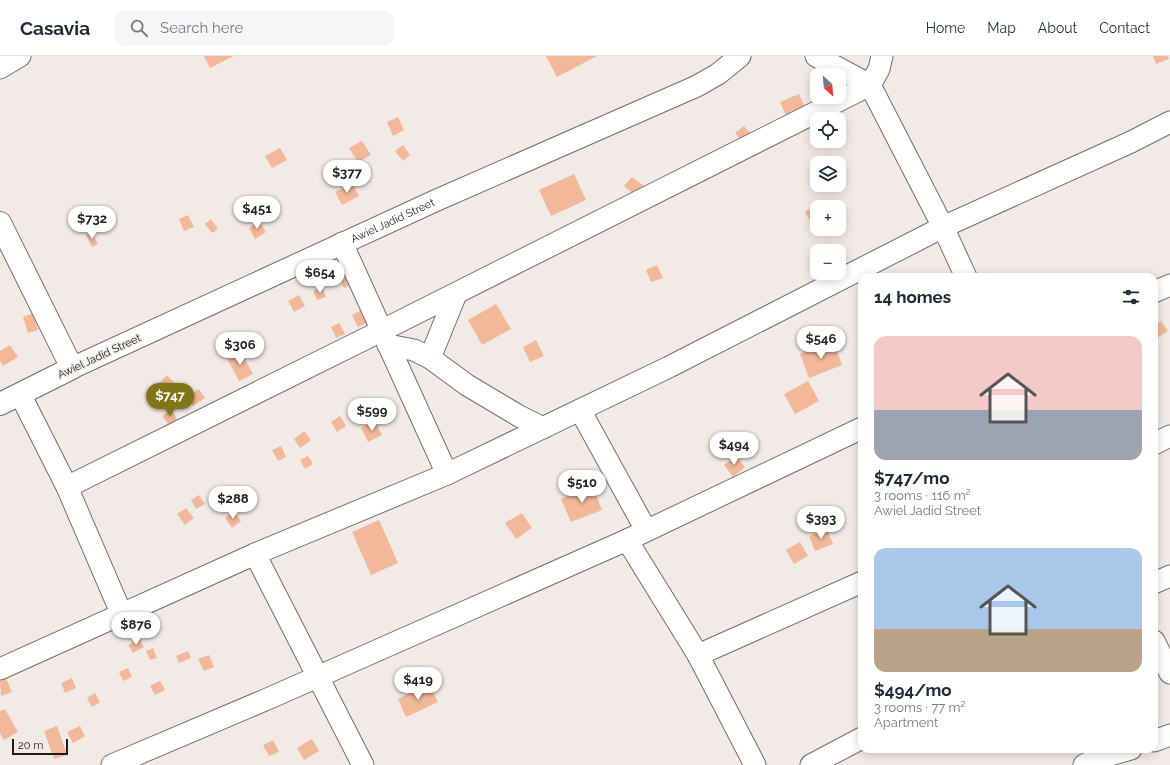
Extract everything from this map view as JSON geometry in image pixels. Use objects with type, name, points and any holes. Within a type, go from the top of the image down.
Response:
[{"type":"street","points":[[0,68],[20,56]]},
{"type":"street","name":"Awiel Jadid Street","points":[[0,404],[72,368],[342,244],[697,86],[718,74],[740,56]]},
{"type":"street","points":[[816,56],[870,85],[943,227],[964,273]]},
{"type":"street","points":[[67,487],[384,338],[456,294],[870,85],[879,69],[882,56]]},
{"type":"street","points":[[0,669],[255,554],[447,474],[668,367],[943,227],[1131,142],[1170,122]]},
{"type":"street","points":[[1,228],[72,368]]},
{"type":"street","points":[[342,244],[447,474]]},
{"type":"street","points":[[1158,290],[1170,284]]},
{"type":"street","points":[[430,358],[456,294]]},
{"type":"street","points":[[384,338],[430,358],[467,385],[543,428]]},
{"type":"street","points":[[20,394],[67,487],[122,615]]},
{"type":"street","points":[[580,410],[646,530]]},
{"type":"street","points":[[112,765],[318,677],[627,540],[858,430]]},
{"type":"street","points":[[1158,442],[1170,436]]},
{"type":"street","points":[[627,540],[698,655],[755,765]]},
{"type":"street","points":[[255,554],[362,765]]},
{"type":"street","points":[[1158,581],[1170,576]]},
{"type":"street","points":[[698,655],[858,584]]},
{"type":"street","points":[[1158,648],[1170,673]]},
{"type":"street","points":[[1158,740],[1170,735]]},
{"type":"street","points":[[812,765],[858,740]]},
{"type":"street","points":[[1084,765],[1118,753]]},
{"type":"building","points":[[204,56],[234,56],[210,68]]},
{"type":"building","points":[[546,56],[597,56],[557,77]]},
{"type":"building","points":[[1153,56],[1168,56],[1169,59],[1156,64]]},
{"type":"building","points":[[799,94],[806,110],[787,118],[780,102]]},
{"type":"building","points":[[398,117],[404,130],[393,136],[387,122]]},
{"type":"building","points":[[744,126],[755,139],[746,146],[735,133]]},
{"type":"building","points":[[362,141],[371,155],[358,162],[349,148]]},
{"type":"building","points":[[403,145],[410,155],[403,161],[395,151]]},
{"type":"building","points":[[280,148],[287,160],[272,168],[265,156]]},
{"type":"building","points":[[574,174],[586,200],[551,216],[539,190]]},
{"type":"building","points":[[632,177],[644,186],[636,196],[624,186]]},
{"type":"building","points":[[352,183],[359,196],[342,205],[335,192]]},
{"type":"building","points":[[810,209],[810,220],[805,212]]},
{"type":"building","points":[[188,215],[194,227],[184,231],[179,219]]},
{"type":"building","points":[[211,219],[218,229],[212,233],[205,224]]},
{"type":"building","points":[[259,221],[266,232],[255,239],[249,228]]},
{"type":"building","points":[[91,232],[98,244],[92,247],[86,235]]},
{"type":"building","points":[[657,265],[663,278],[651,282],[646,270]]},
{"type":"building","points":[[349,269],[356,282],[344,288],[337,275]]},
{"type":"building","points":[[322,287],[326,297],[317,300],[313,291]]},
{"type":"building","points":[[299,295],[305,306],[294,312],[288,301]]},
{"type":"building","points":[[496,304],[511,329],[482,345],[468,320]]},
{"type":"building","points":[[364,309],[370,321],[358,327],[352,315]]},
{"type":"building","points":[[33,313],[38,330],[28,333],[23,317]]},
{"type":"building","points":[[1161,321],[1168,331],[1158,337],[1158,323]]},
{"type":"building","points":[[339,323],[345,334],[336,338],[331,327]]},
{"type":"building","points":[[536,340],[544,356],[530,362],[523,347]]},
{"type":"building","points":[[834,342],[842,365],[809,378],[800,354]]},
{"type":"building","points":[[10,345],[18,357],[3,366],[0,361],[0,351]]},
{"type":"building","points":[[240,350],[253,374],[239,381],[227,358]]},
{"type":"building","points":[[167,375],[176,385],[167,392],[159,383]]},
{"type":"building","points":[[808,381],[819,401],[795,414],[784,394]]},
{"type":"building","points":[[199,389],[205,398],[193,406],[187,397]]},
{"type":"building","points":[[171,410],[177,419],[169,425],[162,416]]},
{"type":"building","points":[[340,416],[346,426],[337,432],[331,422]]},
{"type":"building","points":[[375,421],[382,435],[368,442],[361,428]]},
{"type":"building","points":[[304,431],[311,440],[300,448],[294,439]]},
{"type":"building","points":[[281,446],[286,457],[278,461],[272,450]]},
{"type":"building","points":[[308,456],[313,464],[305,469],[300,460]]},
{"type":"building","points":[[736,456],[745,467],[733,477],[724,465]]},
{"type":"building","points":[[593,487],[602,510],[571,522],[561,499]]},
{"type":"building","points":[[199,495],[205,504],[196,509],[191,500]]},
{"type":"building","points":[[186,508],[194,518],[185,525],[177,514]]},
{"type":"building","points":[[234,511],[241,521],[232,528],[225,518]]},
{"type":"building","points":[[522,513],[532,528],[516,539],[505,523]]},
{"type":"building","points":[[379,520],[398,563],[371,575],[352,532]]},
{"type":"building","points":[[827,529],[833,544],[815,551],[809,536]]},
{"type":"building","points":[[800,542],[808,556],[794,564],[786,550]]},
{"type":"building","points":[[140,639],[144,647],[133,653],[128,645]]},
{"type":"building","points":[[153,648],[157,658],[150,660],[146,651]]},
{"type":"building","points":[[188,651],[191,658],[179,663],[176,656]]},
{"type":"building","points":[[209,655],[214,667],[204,671],[198,659]]},
{"type":"building","points":[[128,668],[132,677],[123,681],[119,672]]},
{"type":"building","points":[[6,678],[12,692],[1,696],[0,681]]},
{"type":"building","points":[[72,678],[76,688],[65,693],[61,683]]},
{"type":"building","points":[[160,681],[165,690],[155,695],[150,686]]},
{"type":"building","points":[[429,684],[438,702],[406,717],[398,699]]},
{"type":"building","points":[[95,693],[100,702],[92,707],[87,698]]},
{"type":"building","points":[[5,709],[18,732],[4,740],[0,733],[0,711]]},
{"type":"building","points":[[57,726],[67,755],[54,759],[44,731]]},
{"type":"building","points":[[80,726],[85,736],[73,743],[67,732]]},
{"type":"building","points":[[312,739],[319,751],[304,760],[297,748]]},
{"type":"building","points":[[273,740],[279,752],[269,756],[263,745]]}]
